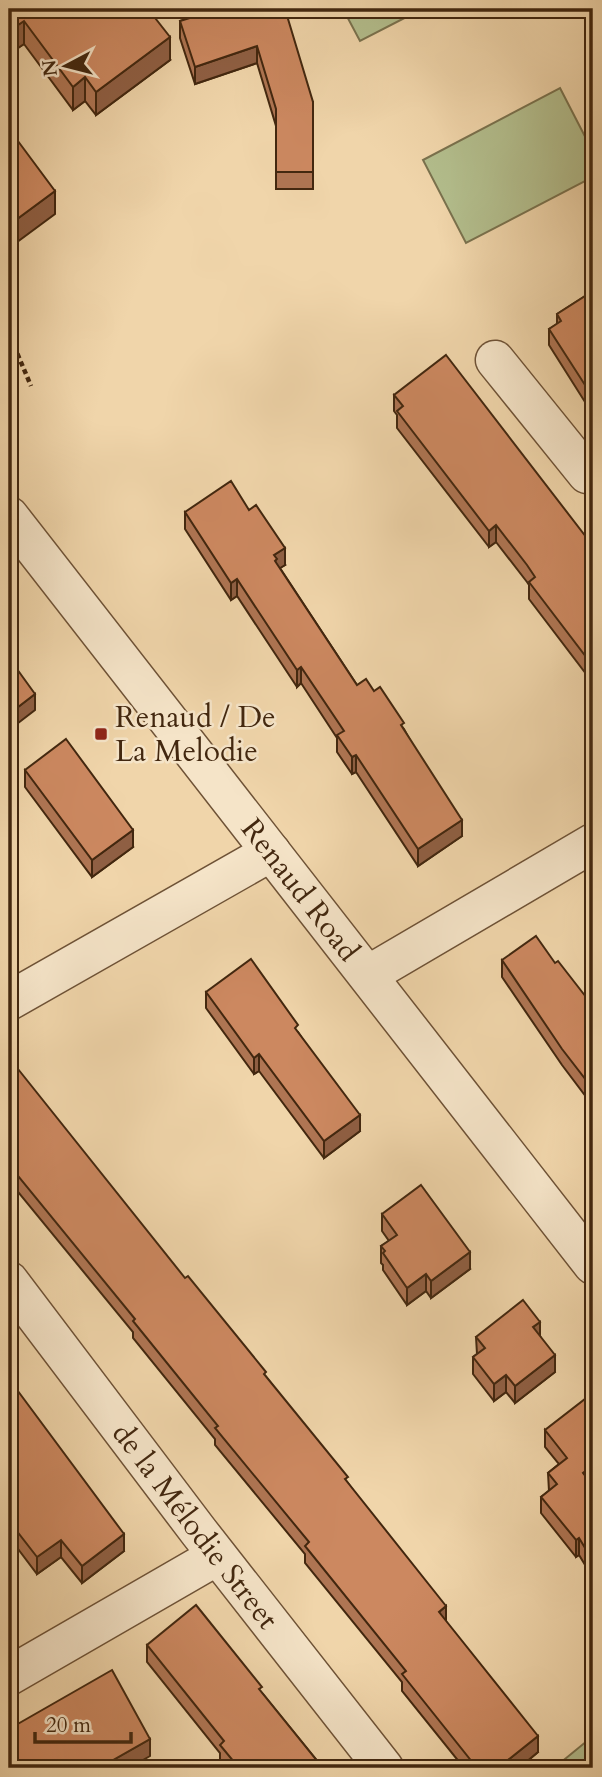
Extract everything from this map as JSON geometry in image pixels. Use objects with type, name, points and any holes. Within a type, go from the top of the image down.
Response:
[{"type":"street","points":[[495,360],[591,475]]},
{"type":"street","name":"Renaud Road","points":[[9,516],[593,1265]]},
{"type":"street","points":[[369,975],[593,843]]},
{"type":"street","points":[[9,1001],[271,852]]},
{"type":"street","name":"de la Mélodie Street","points":[[9,1281],[217,1556],[384,1768]]},
{"type":"street","points":[[9,1676],[217,1556]]},
{"type":"path","points":[[9,339],[31,386]]},
{"type":"green space","points":[[343,9],[422,9],[360,41]]},
{"type":"green space","points":[[560,88],[593,152],[593,177],[466,243],[423,160]]},
{"type":"green space","points":[[593,1736],[593,1768],[554,1768]]},
{"type":"building","points":[[9,9],[148,9],[170,37],[96,92],[85,77],[73,87],[24,21],[18,25],[15,22],[9,27]]},
{"type":"building","points":[[219,9],[285,9],[313,102],[313,172],[276,172],[276,109],[257,46],[195,67],[180,21]]},
{"type":"building","points":[[9,129],[55,191],[9,225]]},
{"type":"building","points":[[593,291],[593,380],[585,385],[549,329],[561,321],[557,314]]},
{"type":"building","points":[[446,355],[593,546],[593,666],[529,582],[535,577],[527,565],[496,525],[489,531],[397,411],[403,406],[394,395]]},
{"type":"building","points":[[231,481],[249,510],[256,505],[285,548],[274,555],[277,559],[275,561],[357,685],[366,679],[374,691],[380,687],[462,820],[418,849],[356,755],[352,757],[337,735],[344,731],[301,667],[297,670],[237,579],[231,583],[185,512]]},
{"type":"building","points":[[9,658],[35,694],[9,714]]},
{"type":"building","points":[[66,739],[133,830],[92,860],[25,770]]},
{"type":"building","points":[[536,936],[555,963],[558,961],[593,1006],[593,1089],[562,1049],[502,960]]},
{"type":"building","points":[[251,959],[298,1025],[295,1028],[360,1115],[324,1141],[259,1054],[254,1058],[206,992]]},
{"type":"building","points":[[14,1064],[185,1278],[188,1276],[266,1372],[264,1374],[348,1477],[345,1479],[446,1606],[439,1612],[538,1736],[498,1768],[477,1768],[402,1674],[406,1671],[305,1546],[309,1542],[215,1428],[218,1426],[133,1321],[135,1319],[9,1165],[9,1068]]},
{"type":"building","points":[[421,1185],[470,1252],[431,1281],[426,1274],[407,1288],[383,1253],[385,1251],[381,1246],[397,1235],[382,1214]]},
{"type":"building","points":[[523,1300],[540,1322],[533,1327],[555,1355],[515,1386],[506,1375],[494,1384],[473,1357],[485,1348],[476,1337]]},
{"type":"building","points":[[9,1379],[124,1534],[82,1566],[61,1540],[37,1557],[9,1521]]},
{"type":"building","points":[[585,1399],[593,1409],[593,1465],[583,1473],[593,1486],[593,1561],[579,1538],[576,1540],[541,1497],[557,1484],[548,1473],[567,1458],[545,1430]]},
{"type":"building","points":[[196,1605],[323,1768],[239,1768],[220,1745],[224,1741],[147,1645]]},
{"type":"building","points":[[112,1670],[150,1739],[99,1768],[9,1768],[9,1729]]},
{"type":"place","name":"Renaud / De La Melodie","points":[[101,734]]}]
